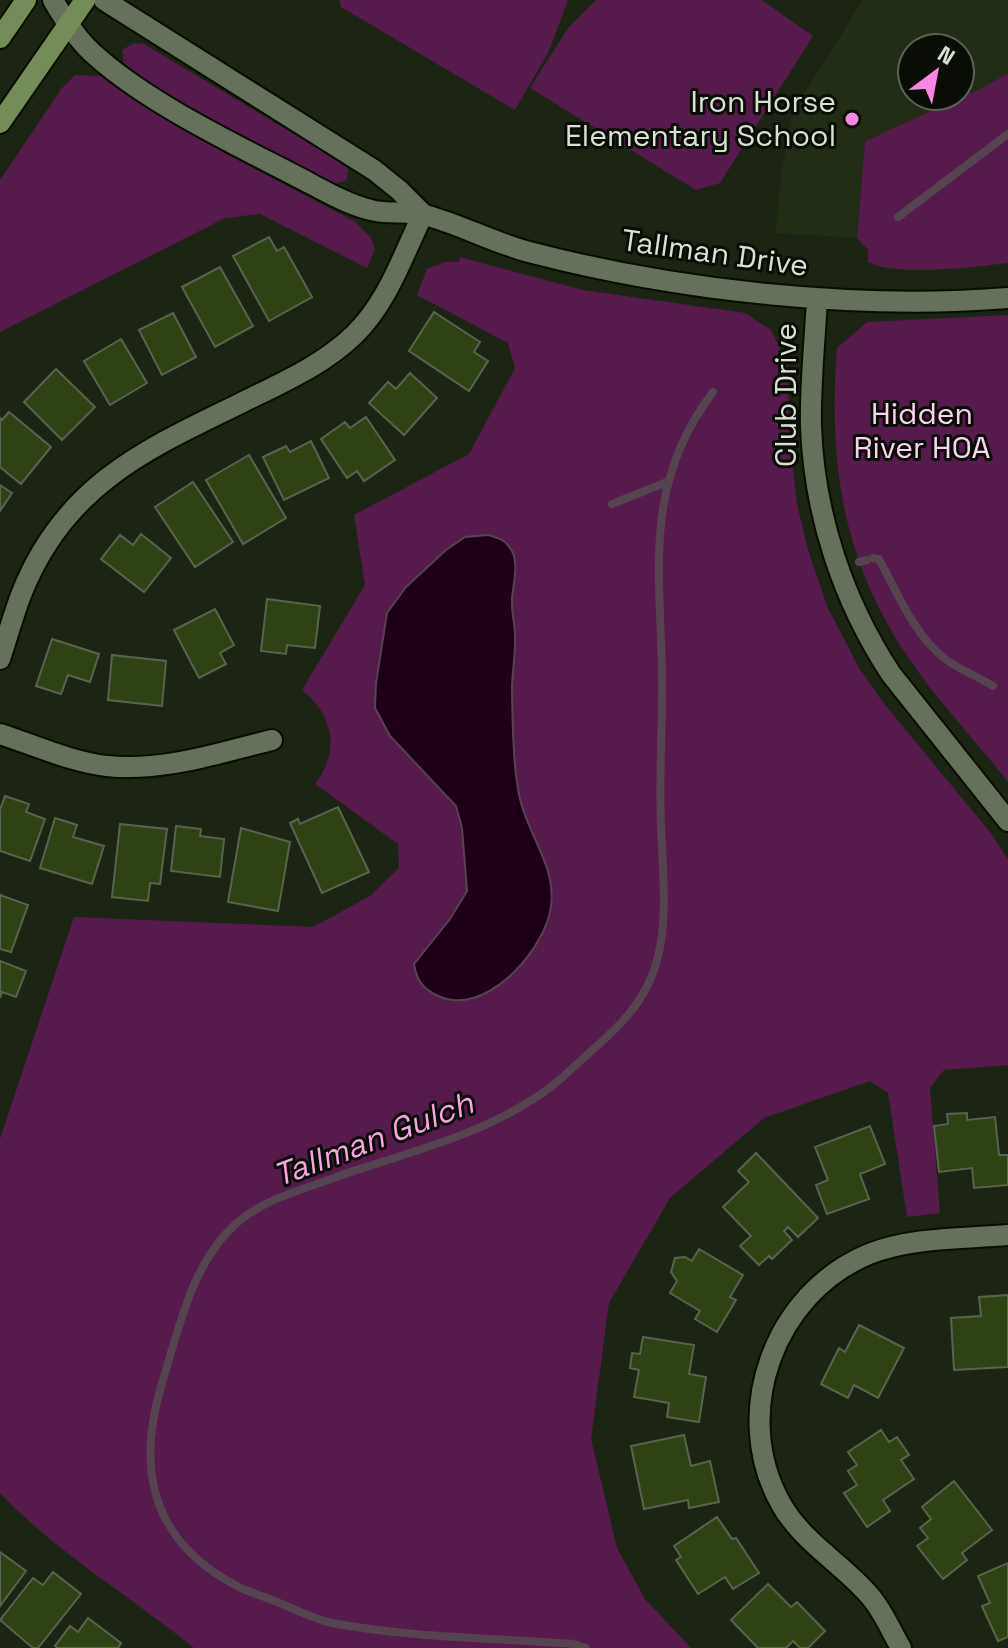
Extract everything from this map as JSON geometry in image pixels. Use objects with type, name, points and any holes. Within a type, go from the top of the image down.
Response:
[{"type":"main road","points":[[0,38],[26,0]]},
{"type":"main road","points":[[0,123],[85,0]]},
{"type":"street","name":"Tallman Drive","points":[[53,0],[67,26],[96,57],[149,94],[232,143],[370,210],[423,214],[499,243],[561,260],[714,287],[817,298],[912,302],[1008,298]]},
{"type":"street","name":"Tallman Drive","points":[[104,0],[374,170],[423,214]]},
{"type":"street","points":[[0,659],[21,596],[41,553],[86,496],[141,453],[300,374],[339,348],[360,329],[377,307],[423,214]]},
{"type":"street","name":"Club Drive","points":[[817,298],[811,423],[813,460],[824,518],[846,588],[874,648],[891,674],[1008,821]]},
{"type":"street","points":[[0,734],[83,761],[131,767],[176,763],[272,740]]},
{"type":"street","points":[[901,1648],[870,1596],[804,1537],[780,1503],[762,1453],[758,1413],[761,1386],[771,1356],[800,1306],[839,1270],[888,1247],[1008,1235]]},
{"type":"shaded area","name":"Iron Horse Elementary School","points":[[863,0],[1008,0],[1008,73],[976,91],[976,32],[896,32],[896,112],[929,112],[865,141],[857,238],[775,233],[793,112]]},
{"type":"shaded area","points":[[488,535],[507,544],[515,562],[512,688],[516,770],[523,809],[547,868],[552,900],[543,932],[507,979],[473,998],[456,1000],[438,996],[424,987],[414,964],[450,919],[467,891],[462,828],[456,806],[390,736],[375,708],[376,683],[387,613],[406,587],[465,537]]},
{"type":"green space","points":[[339,0],[568,0],[549,51],[515,110],[341,7]]},
{"type":"green space","points":[[596,0],[762,0],[813,36],[720,183],[696,190],[530,88],[568,28]]},
{"type":"green space","points":[[134,43],[144,44],[332,157],[348,169],[347,180],[335,184],[316,175],[241,138],[161,91],[124,63],[122,50]]},
{"type":"green space","points":[[1008,73],[1008,263],[917,270],[881,267],[868,262],[868,250],[857,238],[865,141],[929,112],[976,112],[976,91]]},
{"type":"green space","points":[[75,75],[100,76],[219,150],[354,221],[371,238],[375,249],[367,268],[260,214],[225,218],[0,332],[0,180],[62,88]]},
{"type":"green space","points":[[460,257],[583,290],[745,313],[771,330],[788,366],[789,436],[797,504],[808,550],[827,606],[859,668],[882,701],[989,831],[1008,859],[1008,1065],[944,1070],[930,1088],[940,1213],[907,1217],[888,1093],[870,1081],[764,1118],[670,1198],[609,1303],[591,1439],[617,1548],[645,1599],[691,1648],[194,1648],[70,1555],[0,1493],[0,1139],[74,917],[313,927],[370,896],[399,868],[398,844],[315,784],[328,759],[330,734],[321,711],[302,690],[365,585],[354,515],[469,454],[515,368],[508,343],[417,295],[427,269],[445,262],[459,262]]},
{"type":"green space","name":"Hidden River HOA","points":[[1008,315],[1008,782],[912,663],[870,588],[845,512],[835,433],[835,391],[837,348],[867,322]]},
{"type":"building","points":[[269,237],[277,251],[284,247],[312,297],[269,321],[233,256]]},
{"type":"building","points":[[220,267],[253,326],[215,347],[182,287]]},
{"type":"building","points":[[434,312],[480,342],[474,352],[488,361],[469,391],[409,351]]},
{"type":"building","points":[[173,313],[196,357],[162,375],[139,330]]},
{"type":"building","points":[[121,339],[147,383],[110,405],[84,361]]},
{"type":"building","points":[[56,369],[95,407],[62,440],[24,402]]},
{"type":"building","points":[[410,373],[437,398],[404,435],[369,403],[388,382],[396,389]]},
{"type":"building","points":[[9,412],[51,447],[21,484],[0,467],[0,418],[2,420]]},
{"type":"building","points":[[366,417],[395,460],[364,481],[357,471],[347,478],[321,439],[345,422],[350,428]]},
{"type":"building","points":[[311,441],[329,478],[284,500],[263,457],[286,446],[290,452]]},
{"type":"building","points":[[249,455],[286,518],[243,544],[206,480]]},
{"type":"building","points":[[193,482],[233,542],[195,567],[155,507]]},
{"type":"building","points":[[0,485],[12,493],[0,511]]},
{"type":"building","points":[[141,534],[171,558],[144,592],[101,559],[120,535],[133,545]]},
{"type":"building","points":[[267,599],[320,606],[315,648],[287,645],[286,654],[261,651]]},
{"type":"building","points":[[215,609],[234,645],[220,653],[226,664],[199,678],[174,630]]},
{"type":"building","points":[[52,639],[99,654],[90,682],[68,675],[61,694],[36,686]]},
{"type":"building","points":[[112,655],[166,661],[162,706],[108,700]]},
{"type":"building","points":[[5,796],[29,804],[26,812],[45,819],[30,861],[0,851],[0,810]]},
{"type":"building","points":[[338,807],[369,872],[322,893],[290,823],[298,819],[300,824]]},
{"type":"building","points":[[55,818],[77,825],[73,837],[104,846],[92,884],[40,868]]},
{"type":"building","points":[[120,824],[167,829],[160,884],[150,883],[148,901],[112,897]]},
{"type":"building","points":[[176,826],[201,829],[200,836],[224,839],[220,877],[171,871]]},
{"type":"building","points":[[241,828],[290,842],[278,911],[228,902]]},
{"type":"building","points":[[0,895],[28,905],[11,952],[0,949]]},
{"type":"building","points":[[0,961],[26,971],[16,997],[2,992],[0,998]]},
{"type":"building","points":[[967,1113],[967,1120],[995,1117],[999,1155],[1008,1155],[1008,1185],[974,1188],[972,1168],[939,1172],[934,1126],[948,1124],[947,1114]]},
{"type":"building","points":[[870,1126],[885,1164],[860,1174],[869,1199],[827,1214],[816,1185],[828,1180],[815,1147]]},
{"type":"building","points":[[756,1153],[818,1218],[798,1237],[788,1227],[784,1231],[792,1240],[772,1259],[769,1256],[759,1265],[740,1246],[751,1236],[723,1207],[749,1182],[738,1171]]},
{"type":"building","points":[[699,1249],[743,1275],[730,1297],[736,1300],[717,1332],[695,1319],[700,1311],[670,1293],[677,1281],[671,1272],[675,1258],[685,1257],[692,1261]]},
{"type":"building","points":[[1008,1295],[1008,1367],[954,1370],[951,1318],[981,1316],[979,1297]]},
{"type":"building","points":[[859,1325],[904,1348],[878,1398],[854,1385],[848,1398],[821,1384],[839,1348],[845,1352]]},
{"type":"building","points":[[643,1337],[694,1345],[689,1374],[706,1377],[699,1422],[667,1417],[669,1403],[634,1397],[639,1370],[630,1368],[632,1353],[640,1354]]},
{"type":"building","points":[[881,1430],[889,1442],[897,1437],[909,1455],[901,1460],[914,1479],[883,1500],[890,1511],[867,1527],[844,1493],[857,1485],[848,1471],[857,1465],[848,1452]]},
{"type":"building","points":[[684,1435],[691,1466],[710,1461],[719,1502],[689,1508],[688,1500],[644,1509],[631,1446]]},
{"type":"building","points":[[954,1481],[992,1530],[962,1553],[967,1560],[943,1579],[917,1546],[928,1538],[920,1528],[931,1519],[922,1507]]},
{"type":"building","points":[[717,1517],[732,1539],[736,1538],[759,1573],[733,1589],[725,1577],[698,1594],[676,1560],[681,1557],[674,1546]]},
{"type":"building","points":[[0,1552],[26,1571],[0,1606]]},
{"type":"building","points":[[1008,1563],[1008,1637],[998,1641],[982,1606],[990,1603],[978,1576]]},
{"type":"building","points":[[53,1572],[81,1594],[38,1648],[33,1648],[0,1620],[33,1578],[43,1585]]},
{"type":"building","points":[[768,1584],[791,1607],[797,1602],[825,1631],[808,1648],[800,1648],[793,1641],[786,1648],[758,1648],[731,1620]]},
{"type":"building","points":[[88,1618],[121,1643],[118,1648],[55,1646],[70,1626],[78,1632]]},
{"type":"waterway","name":"Tallman Gulch","points":[[898,217],[1008,134]]},
{"type":"waterway","name":"Tallman Gulch","points":[[586,1648],[574,1644],[392,1632],[332,1623],[241,1588],[208,1568],[185,1547],[168,1525],[157,1500],[151,1472],[151,1443],[163,1380],[190,1295],[210,1255],[238,1222],[286,1195],[467,1133],[515,1110],[551,1087],[603,1040],[626,1017],[644,992],[659,953],[664,911],[660,809],[660,534],[674,463],[690,428],[713,392]]},
{"type":"waterway","points":[[612,504],[667,482]]},
{"type":"waterway","points":[[873,558],[879,559],[907,612],[933,648],[950,662],[993,686]]},
{"type":"waterway","points":[[859,562],[867,560]]},
{"type":"place","name":"Iron Horse Elementary School","points":[[852,119]]}]
